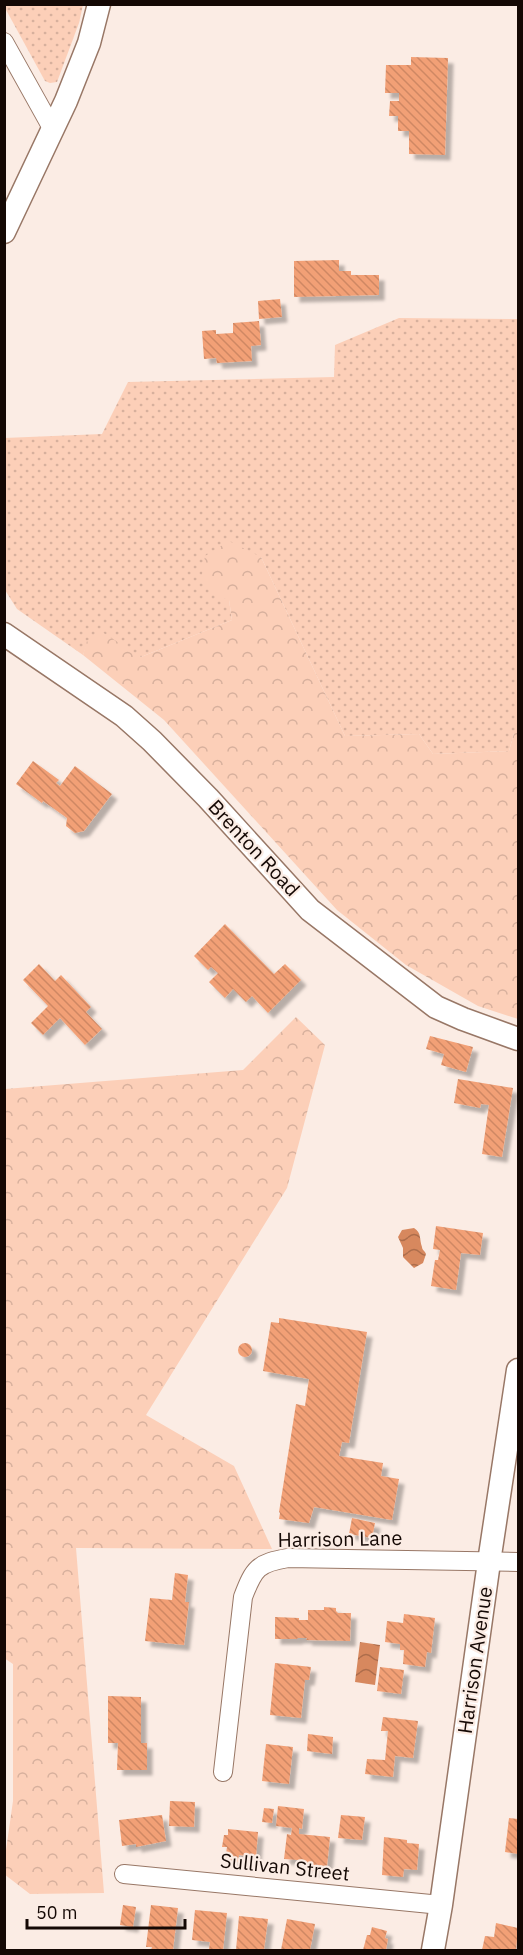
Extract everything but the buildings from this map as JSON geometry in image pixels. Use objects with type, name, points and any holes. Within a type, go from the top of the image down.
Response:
[{"type":"street","points":[[4,232],[66,101],[89,43],[99,4]]},
{"type":"street","points":[[4,42],[52,128]]},
{"type":"street","name":"Brenton Road","points":[[4,634],[124,716],[152,741],[208,798],[310,910],[436,1007],[519,1039]]},
{"type":"street","name":"Harrison Avenue","points":[[433,1950],[519,1370]]},
{"type":"street","name":"Harrison Lane","points":[[222,1772],[242,1603],[249,1581],[256,1569],[271,1561],[288,1558],[519,1562]]},
{"type":"street","name":"Sullivan Street","points":[[124,1874],[441,1905]]},
{"type":"green space","points":[[4,5],[83,5],[79,23],[57,82],[45,81]]},
{"type":"green space","points":[[399,318],[518,319],[518,733],[514,733],[509,751],[433,754],[419,734],[345,736],[261,557],[229,600],[232,620],[141,657],[88,641],[83,655],[17,609],[5,590],[4,438],[102,434],[128,382],[334,377],[335,345]]},
{"type":"green space","points":[[229,541],[261,557],[345,736],[419,734],[433,754],[509,751],[514,733],[518,733],[518,1019],[478,1006],[406,965],[337,910],[164,720],[83,655],[87,641],[102,632],[141,657],[232,620],[229,600],[212,594],[202,575],[205,556]]},
{"type":"green space","points":[[296,1017],[325,1045],[287,1188],[146,1415],[234,1466],[272,1549],[76,1548],[104,1893],[30,1894],[4,1874],[13,1801],[13,1664],[4,1658],[5,1089],[243,1070]]},
{"type":"water","points":[[414,1228],[419,1234],[426,1254],[423,1263],[414,1268],[403,1257],[403,1248],[398,1237],[402,1230]]},
{"type":"water","points":[[360,1642],[380,1645],[375,1685],[355,1682]]}]
